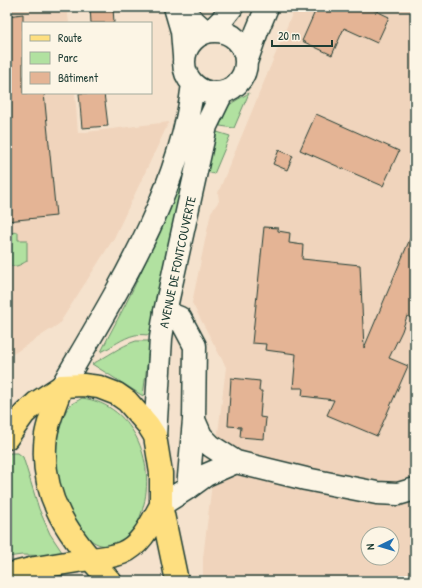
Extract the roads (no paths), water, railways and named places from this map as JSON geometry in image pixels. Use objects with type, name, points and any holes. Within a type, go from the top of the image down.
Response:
[{"type":"main road","points":[[175,7],[182,31],[184,66],[187,76],[193,84],[201,90],[211,93],[222,93],[229,90],[237,85],[242,78],[257,30],[267,7]]},
{"type":"main road","points":[[178,7],[209,31],[222,31],[232,35],[240,42],[245,52],[246,62]]},
{"type":"main road","points":[[184,56],[187,47],[192,40],[209,31],[221,21],[232,7]]},
{"type":"main road","name":"AVENUE DE FONTCOUVERTE","points":[[62,386],[125,278],[153,216],[172,172],[187,121],[193,84]]},
{"type":"main road","name":"AVENUE DE FONTCOUVERTE","points":[[155,436],[161,338],[165,312],[206,126],[222,93]]},
{"type":"main road","points":[[165,312],[180,318],[195,346],[194,420],[188,488]]},
{"type":"main road","points":[[7,438],[24,414],[36,403],[62,386],[83,385],[99,387],[117,394],[127,401],[141,416],[155,436],[161,473],[161,505],[177,581]]},
{"type":"main road","points":[[62,386],[46,435],[46,474],[51,496],[62,521],[73,539],[110,581]]},
{"type":"main road","points":[[194,420],[201,436],[211,446],[236,462],[306,479],[377,493],[398,494],[415,489]]},
{"type":"main road","points":[[10,574],[35,568],[121,554],[132,548],[141,539],[161,505],[206,475],[236,462]]},
{"type":"main road","points":[[10,574],[53,581]]}]
